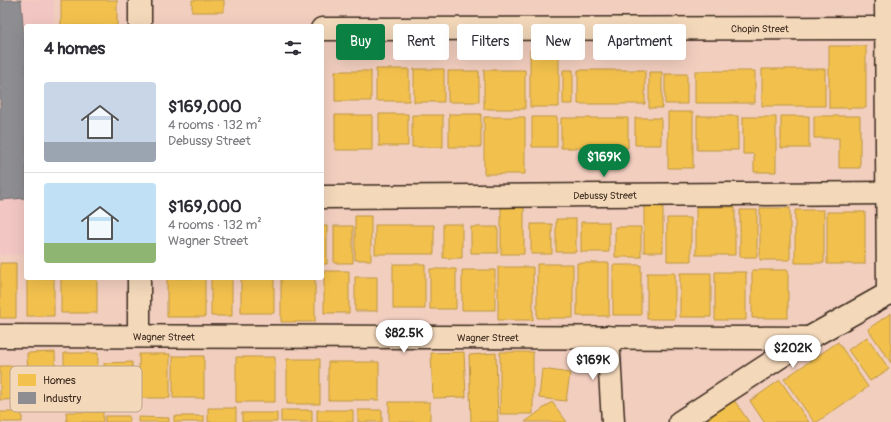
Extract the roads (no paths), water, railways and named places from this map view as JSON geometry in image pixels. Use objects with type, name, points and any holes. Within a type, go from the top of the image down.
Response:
[{"type":"street","points":[[140,0],[140,24]]},
{"type":"street","points":[[680,422],[809,338],[889,293],[886,0]]},
{"type":"street","name":"Chopin Street","points":[[324,29],[886,28]]},
{"type":"street","name":"Debussy Street","points":[[324,197],[887,193]]},
{"type":"street","points":[[139,280],[139,336]]},
{"type":"street","name":"Wagner Street","points":[[0,336],[809,338]]},
{"type":"street","points":[[608,337],[613,422]]}]
